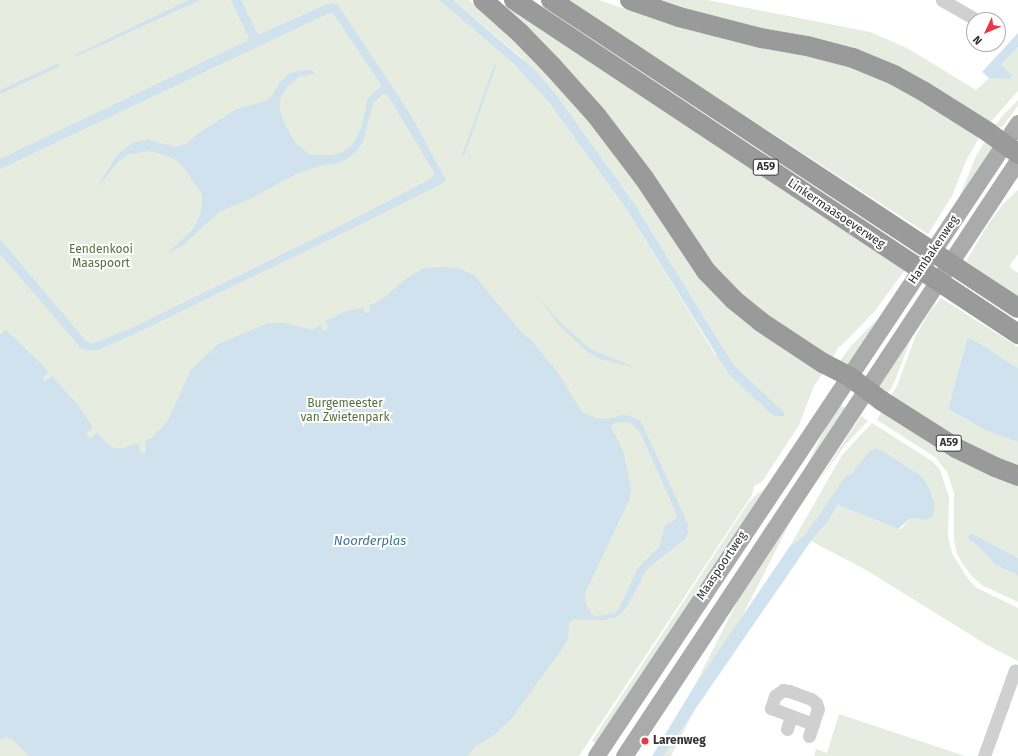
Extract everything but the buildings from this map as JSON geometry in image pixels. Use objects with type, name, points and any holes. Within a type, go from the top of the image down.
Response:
[{"type":"highway","points":[[483,0],[520,33],[596,115],[639,172],[693,253],[718,284],[743,308],[761,322],[826,365],[850,377],[867,388]]},
{"type":"highway","name":"Linkermaasoeverweg","points":[[514,0],[1018,334]]},
{"type":"highway","name":"Linkermaasoeverweg","points":[[550,0],[1018,308]]},
{"type":"highway","points":[[630,0],[679,17],[761,38],[807,46],[853,58],[894,75],[924,91],[1011,149]]},
{"type":"highway","name":"A59","points":[[867,388],[882,401],[956,448],[994,467],[1018,476]]},
{"type":"main road","name":"Hambakenweg","points":[[850,377],[949,228],[1011,149],[1018,123]]},
{"type":"main road","name":"Hambakenweg","points":[[867,388],[1018,160]]},
{"type":"main road","name":"Maaspoortweg","points":[[596,756],[850,377]]},
{"type":"main road","name":"Maaspoortweg","points":[[624,756],[867,388]]},
{"type":"street","points":[[942,0],[966,14]]},
{"type":"street","points":[[984,756],[1014,670]]},
{"type":"street","points":[[808,736],[813,724],[818,709],[816,703],[812,699],[789,691],[779,692],[775,696],[771,708],[813,724]]},
{"type":"street","points":[[787,729],[791,716]]},
{"type":"green space","name":"Burgemeester van Zwietenpark","points":[[0,0],[439,0],[513,63],[550,104],[625,207],[715,354],[784,412],[736,367],[634,203],[558,97],[520,56],[453,0],[469,0],[499,25],[582,107],[668,226],[824,371],[814,386],[799,425],[762,482],[754,486],[752,495],[579,756],[0,756]]},
{"type":"green space","points":[[496,0],[905,270],[874,312],[840,347],[839,346],[831,361],[727,286]]},
{"type":"green space","points":[[566,0],[599,0],[669,24],[883,74],[981,134],[966,161],[952,196],[928,234]]},
{"type":"green space","points":[[640,0],[707,0],[870,32],[907,48],[976,90],[989,78],[996,78],[1001,65],[1018,47],[1018,91],[987,126],[908,75]]},
{"type":"green space","points":[[1018,100],[1018,106],[1002,127],[993,128],[1003,115]]},
{"type":"green space","points":[[987,138],[995,143],[959,198],[976,156]]},
{"type":"green space","points":[[1018,190],[1018,254],[1010,265],[1011,268],[1018,273],[1018,296],[966,261],[989,223],[1003,204]]},
{"type":"green space","points":[[941,298],[1018,347],[1018,368],[982,345],[971,339],[967,339],[948,409],[987,431],[1018,442],[1018,470],[988,458],[889,399],[897,386],[915,337],[930,311]]},
{"type":"green space","points":[[877,319],[848,370],[837,365],[851,346]]},
{"type":"green space","points":[[916,326],[894,383],[886,396],[876,389]]},
{"type":"green space","points":[[838,404],[848,409],[671,756],[659,756]]},
{"type":"green space","points":[[884,407],[1018,485],[1018,558],[973,534],[968,539],[978,546],[996,565],[1018,576],[1018,602],[983,586],[972,576],[962,563],[956,551],[954,539],[954,493],[947,472],[935,457],[877,420]]},
{"type":"green space","points":[[861,416],[868,421],[846,444],[815,486]]},
{"type":"green space","points":[[872,423],[932,461],[940,470],[949,497],[948,536],[952,553],[968,579],[977,588],[1018,608],[1018,661],[987,645],[866,570],[811,541],[828,521],[838,505],[895,528],[901,529],[910,519],[916,518],[926,520],[933,497],[924,479],[882,450],[855,472],[845,477],[804,536],[790,546],[842,455]]},
{"type":"green space","points":[[766,488],[769,490],[759,497],[701,584],[599,746],[592,741],[749,502]]},
{"type":"green space","points":[[839,714],[965,756],[814,756],[816,749],[827,753]]},
{"type":"water","points":[[189,0],[200,0],[75,57],[75,55]]},
{"type":"water","points":[[231,0],[241,0],[258,35],[325,5],[333,3],[338,5],[410,114],[446,180],[439,185],[345,232],[134,334],[100,349],[88,351],[81,348],[0,254],[0,239],[85,340],[92,344],[132,328],[342,225],[429,180],[435,174],[387,94],[383,94],[373,103],[363,142],[356,152],[347,159],[339,163],[323,165],[298,173],[250,199],[220,211],[182,246],[168,253],[193,229],[200,216],[202,205],[202,194],[185,169],[176,160],[162,154],[147,151],[127,155],[118,162],[95,191],[117,155],[134,142],[148,140],[176,147],[188,143],[197,134],[237,109],[266,101],[271,97],[280,82],[289,74],[297,71],[312,70],[315,73],[299,77],[288,86],[280,99],[280,111],[284,123],[295,142],[310,155],[333,155],[343,152],[352,145],[361,128],[368,98],[382,86],[333,13],[329,13],[0,169],[0,159],[247,41],[249,38]]},
{"type":"water","points":[[439,0],[453,0],[535,70],[558,97],[634,203],[736,367],[784,412],[784,416],[775,416],[770,413],[728,373],[625,207],[550,104],[513,63]]},
{"type":"water","points":[[1018,33],[1018,47],[1001,65],[1012,75],[1010,79],[989,78],[982,72],[1000,52],[1006,52],[1006,46]]},
{"type":"water","points":[[59,63],[60,65],[58,67],[0,94],[0,90]]},
{"type":"water","points":[[495,63],[496,66],[464,156],[462,155],[463,152]]},
{"type":"water","name":"Noorderplas","points":[[444,267],[460,269],[474,275],[521,332],[531,340],[556,370],[582,412],[596,418],[608,419],[623,415],[631,416],[640,421],[684,515],[688,525],[688,533],[685,539],[647,569],[627,607],[616,617],[603,620],[573,620],[569,623],[568,639],[564,646],[511,719],[493,736],[476,746],[467,756],[29,756],[12,739],[7,737],[0,739],[0,335],[6,330],[49,372],[42,378],[44,382],[52,376],[77,404],[93,427],[86,434],[90,439],[97,432],[108,445],[114,448],[124,448],[139,443],[140,453],[146,453],[145,442],[155,435],[168,420],[191,370],[218,344],[268,323],[285,323],[312,330],[320,325],[324,331],[329,328],[325,321],[347,311],[363,308],[364,313],[370,312],[369,306],[381,300],[407,278],[424,268]],"holes":[[[615,423],[631,423],[641,434],[677,515],[675,520],[665,525],[660,546],[638,568],[619,609],[615,613],[597,616],[592,615],[586,604],[585,593],[630,498],[631,489],[623,451],[612,429],[612,425]]]},
{"type":"water","points":[[536,295],[562,324],[590,349],[636,368],[600,359],[588,352],[560,326]]},
{"type":"water","points":[[967,339],[971,339],[982,345],[1018,368],[1018,442],[987,431],[948,409]]},
{"type":"water","points":[[875,449],[882,450],[924,479],[930,490],[935,505],[932,517],[926,520],[916,518],[910,519],[898,529],[838,505],[828,521],[811,541],[663,756],[652,756],[692,690],[790,546],[804,536],[845,477],[854,472],[870,451]]},
{"type":"water","points":[[973,534],[1018,558],[1018,576],[996,565],[978,546],[968,539],[969,535]]},
{"type":"place","name":"Larenweg","points":[[645,741]]},
{"type":"park label","name":"Eendenkooi Maaspoort","points":[[101,257]]}]
